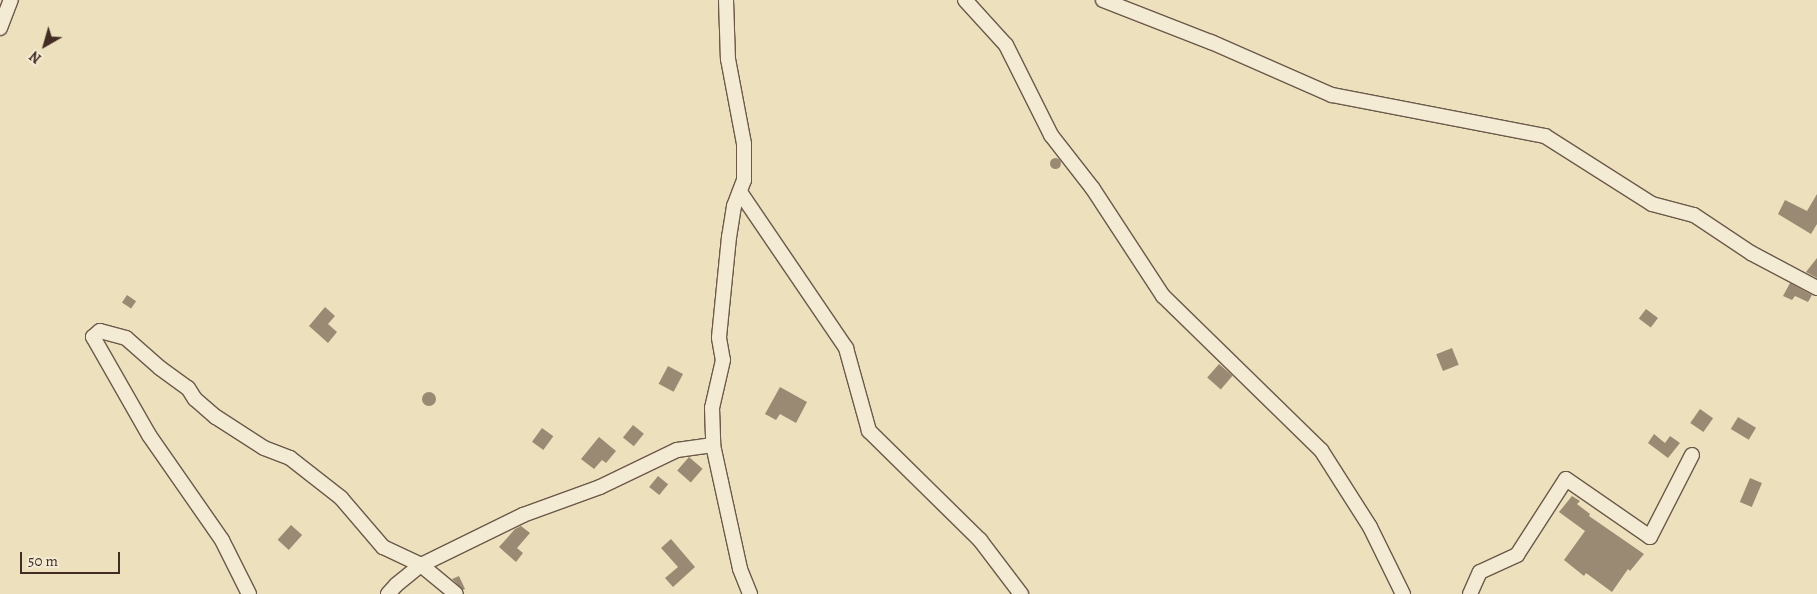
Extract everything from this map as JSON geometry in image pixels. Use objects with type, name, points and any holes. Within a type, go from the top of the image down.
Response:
[{"type":"street","points":[[0,28],[11,0]]},
{"type":"street","points":[[726,0],[728,59],[744,144],[744,180],[734,206],[725,273],[718,338],[723,360],[712,408],[712,445],[740,569],[750,594]]},
{"type":"street","points":[[965,0],[1006,45],[1051,135],[1093,189],[1163,296],[1321,450],[1370,527],[1403,594]]},
{"type":"street","points":[[1103,0],[1211,42],[1332,95],[1545,136],[1652,204],[1694,215],[1751,253],[1817,288]]},
{"type":"street","points":[[740,192],[846,348],[869,431],[980,540],[1021,594]]},
{"type":"street","points":[[249,594],[222,540],[149,435],[93,337],[100,331],[126,338],[160,368],[188,388],[195,399],[216,417],[264,448],[290,458],[341,498],[383,547],[421,565],[456,594]]},
{"type":"street","points":[[388,594],[421,565],[523,515],[600,487],[677,450],[712,445]]},
{"type":"street","points":[[1470,594],[1480,572],[1518,555],[1566,479],[1650,537],[1692,455]]},
{"type":"building","points":[[1053,158],[1057,158],[1060,163],[1059,167],[1053,168],[1050,165],[1050,161]]},
{"type":"building","points":[[1817,194],[1817,224],[1811,234],[1778,214],[1785,200],[1807,211]]},
{"type":"building","points":[[1817,258],[1817,278],[1806,272]]},
{"type":"building","points":[[1790,283],[1812,295],[1808,302],[1795,296],[1792,300],[1783,296]]},
{"type":"building","points":[[127,295],[136,301],[131,309],[122,302]]},
{"type":"building","points":[[325,307],[335,316],[328,324],[337,332],[328,343],[309,326]]},
{"type":"building","points":[[1646,309],[1658,318],[1651,328],[1639,319]]},
{"type":"building","points":[[1452,348],[1459,365],[1443,371],[1436,354]]},
{"type":"building","points":[[1219,364],[1233,376],[1221,389],[1207,378]]},
{"type":"building","points":[[668,366],[683,374],[674,392],[659,384]]},
{"type":"building","points":[[780,387],[807,402],[796,423],[780,414],[776,420],[765,414]]},
{"type":"building","points":[[429,392],[434,394],[436,399],[434,404],[429,406],[424,404],[422,399],[424,394]]},
{"type":"building","points":[[1700,409],[1713,418],[1703,432],[1690,423]]},
{"type":"building","points":[[1738,417],[1756,428],[1749,440],[1731,429]]},
{"type":"building","points":[[633,425],[644,434],[634,446],[623,437]]},
{"type":"building","points":[[542,428],[553,436],[543,450],[532,442]]},
{"type":"building","points":[[1654,434],[1665,443],[1670,436],[1680,443],[1668,458],[1648,443]]},
{"type":"building","points":[[599,437],[616,451],[606,463],[602,460],[594,469],[581,459]]},
{"type":"building","points":[[689,457],[703,469],[691,482],[677,471]]},
{"type":"building","points":[[658,476],[668,484],[659,495],[649,487]]},
{"type":"building","points":[[1750,478],[1762,483],[1752,507],[1740,502]]},
{"type":"building","points":[[1572,496],[1580,501],[1577,504],[1590,514],[1589,516],[1644,554],[1630,571],[1628,569],[1612,592],[1586,573],[1584,576],[1564,560],[1585,531],[1559,512]]},
{"type":"building","points":[[291,525],[302,535],[289,550],[278,540]]},
{"type":"building","points":[[521,526],[530,533],[517,548],[523,553],[516,562],[499,547],[515,529]]},
{"type":"building","points":[[671,539],[695,567],[673,587],[665,578],[678,567],[661,548]]},
{"type":"building","points":[[459,576],[465,589],[463,590],[452,579]]}]
